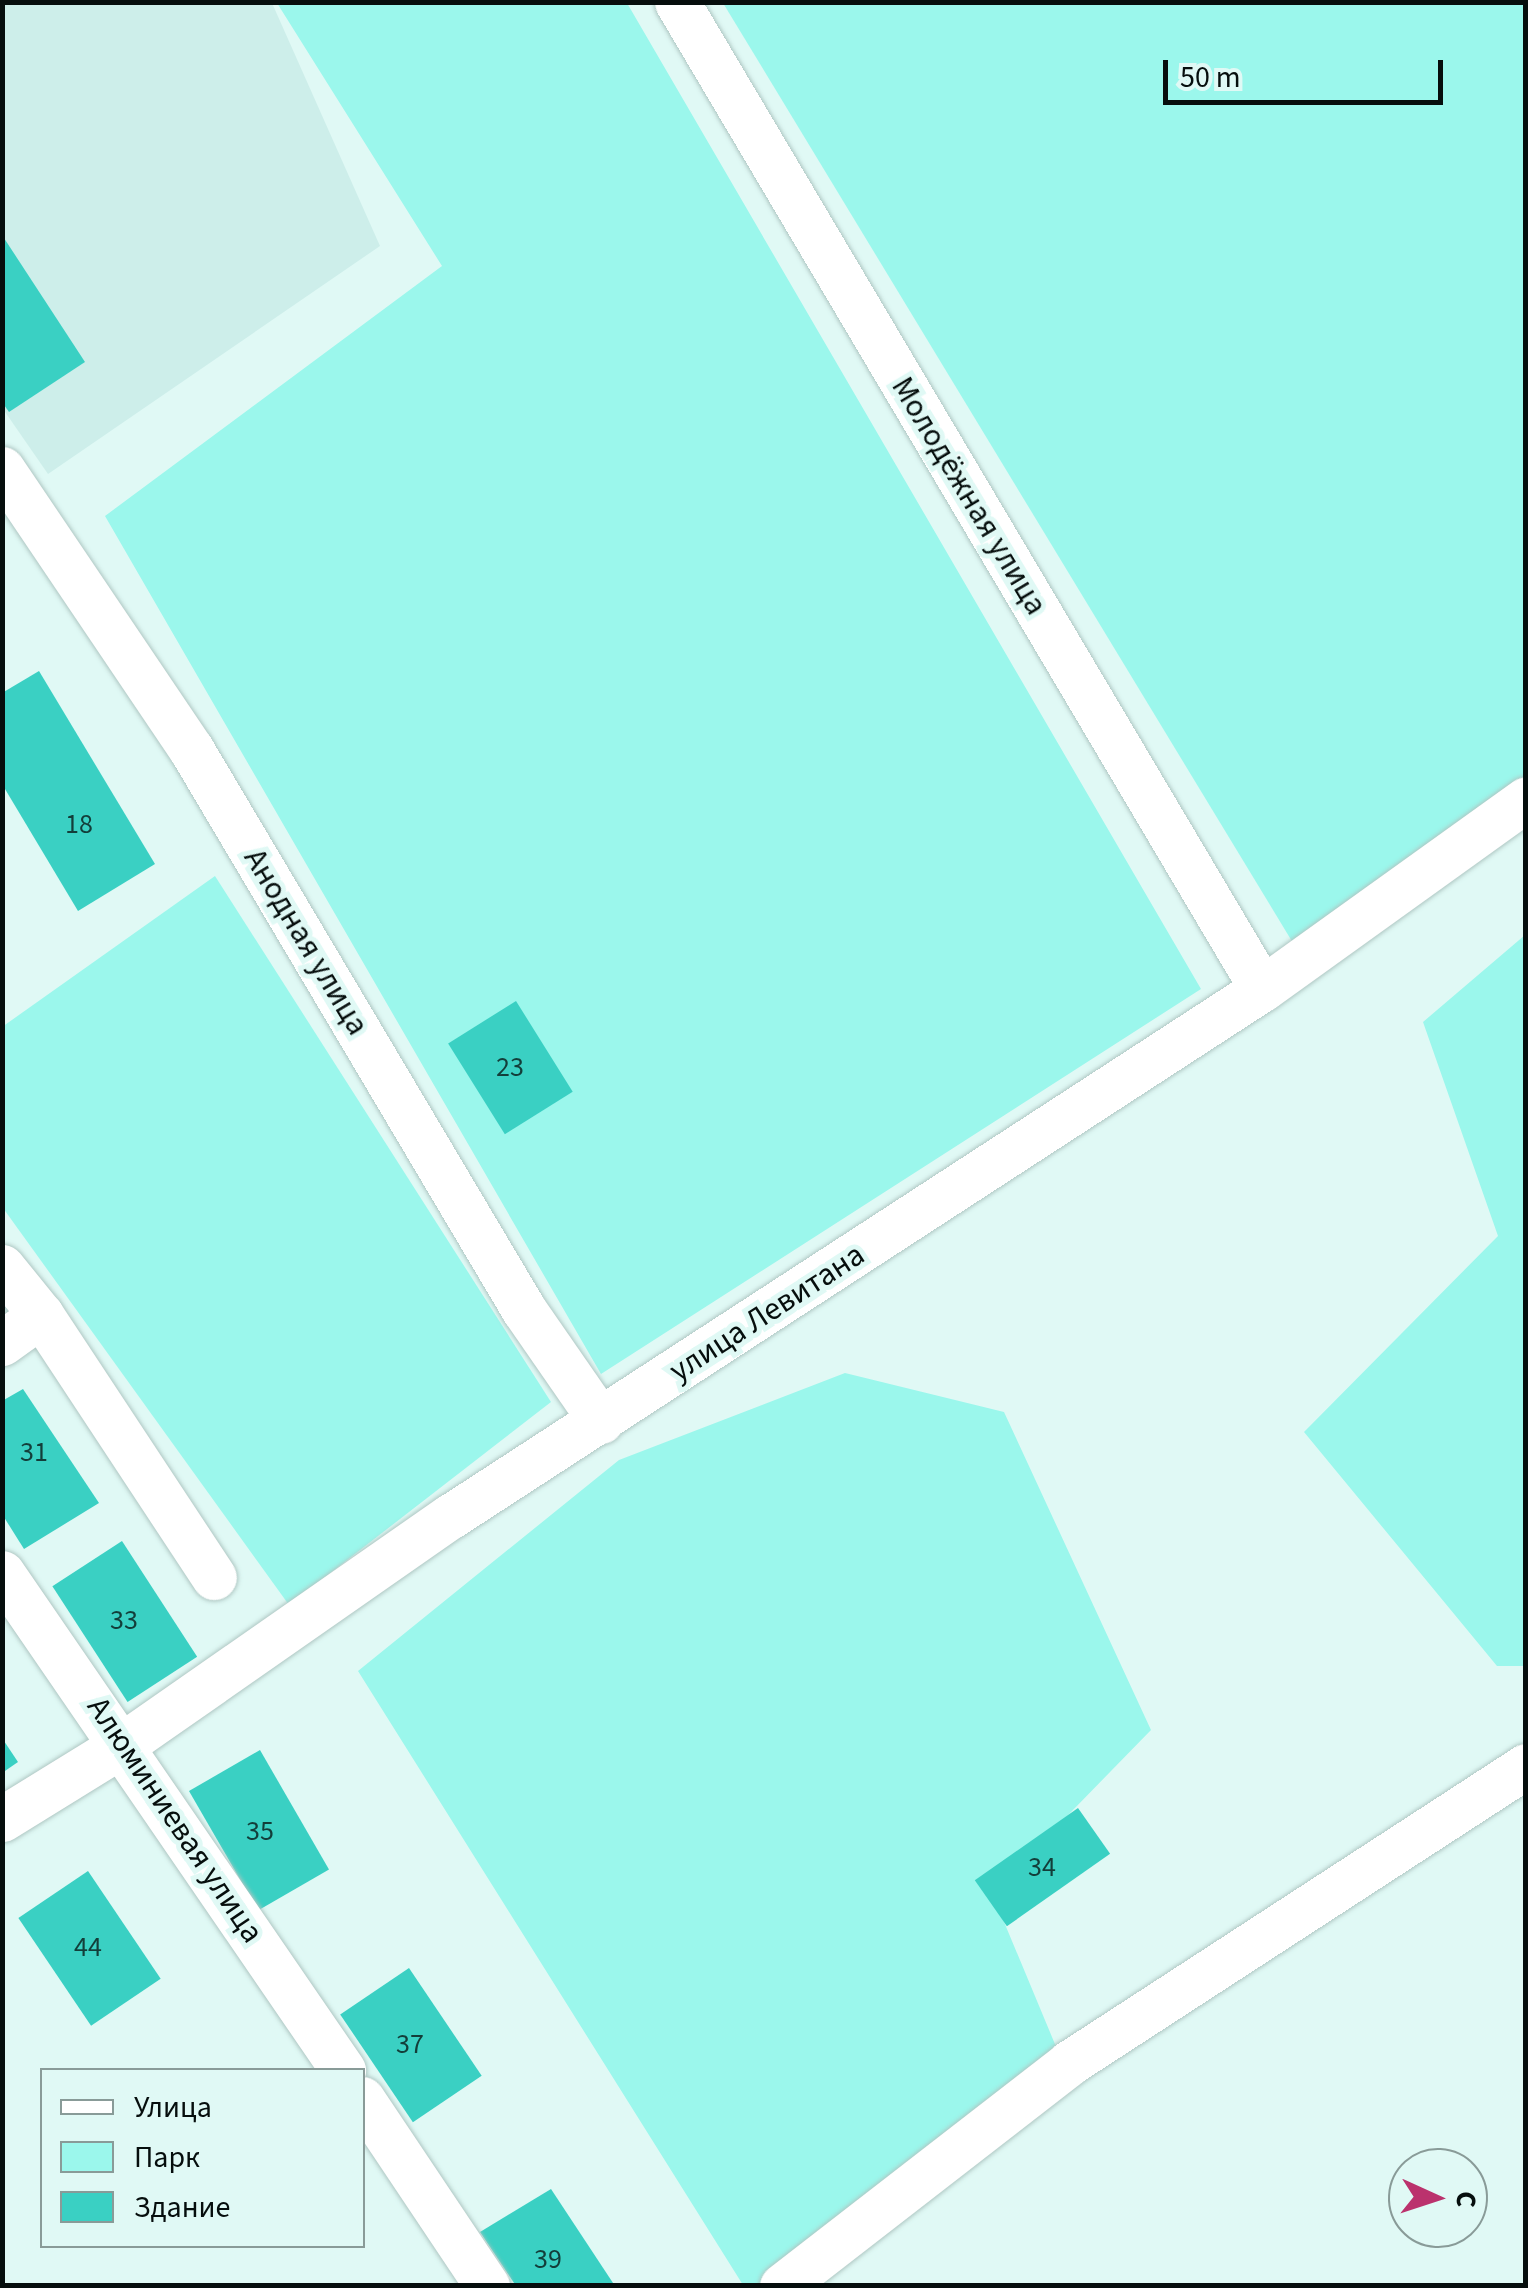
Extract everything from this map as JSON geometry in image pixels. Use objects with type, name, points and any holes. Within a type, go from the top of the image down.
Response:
[{"type":"street","name":"Молодёжная улица","points":[[677,2],[1262,989]]},
{"type":"street","name":"Анодная улица","points":[[2,469],[192,750],[524,1310],[600,1422]]},
{"type":"street","name":"улица Левитана","points":[[2,1818],[125,1744],[451,1516],[1262,989],[1526,799]]},
{"type":"street","points":[[2,1267],[41,1316],[214,1576]]},
{"type":"street","points":[[2,1342],[41,1316]]},
{"type":"street","name":"Алюминиевая улица","points":[[2,1572],[125,1744],[342,2068]]},
{"type":"street","points":[[782,2286],[1069,2063],[1526,1766]]},
{"type":"street","points":[[365,2103],[487,2286]]},
{"type":"shaded area","points":[[2,3],[272,3],[380,246],[48,474],[3,409]]},
{"type":"green space","points":[[277,3],[627,3],[1201,989],[601,1374],[105,516],[442,266]]},
{"type":"green space","points":[[723,3],[1525,3],[1525,783],[1293,943]]},
{"type":"green space","points":[[215,876],[551,1402],[289,1605],[3,1208],[2,1027]]},
{"type":"green space","points":[[1525,935],[1526,1666],[1497,1666],[1304,1432],[1498,1236],[1423,1022]]},
{"type":"green space","points":[[845,1373],[1004,1412],[1151,1730],[992,1893],[1062,2061],[773,2285],[743,2285],[358,1671],[619,1460]]},
{"type":"building","points":[[2,235],[85,362],[9,412],[2,402]]},
{"type":"building","points":[[39,671],[155,864],[78,911],[2,784],[2,693]]},
{"type":"building","points":[[516,1001],[573,1092],[505,1134],[448,1043]]},
{"type":"building","points":[[23,1389],[99,1503],[24,1549],[2,1514],[2,1401]]},
{"type":"building","points":[[122,1541],[197,1657],[128,1702],[52,1586]]},
{"type":"building","points":[[2,1738],[18,1762],[2,1773]]},
{"type":"building","points":[[260,1750],[329,1870],[258,1911],[189,1791]]},
{"type":"building","points":[[1078,1808],[1110,1854],[1007,1926],[975,1880]]},
{"type":"building","points":[[88,1871],[161,1979],[91,2026],[18,1918]]},
{"type":"building","points":[[409,1968],[482,2076],[413,2122],[340,2014]]},
{"type":"building","points":[[551,2189],[615,2286],[516,2286],[480,2232]]}]
